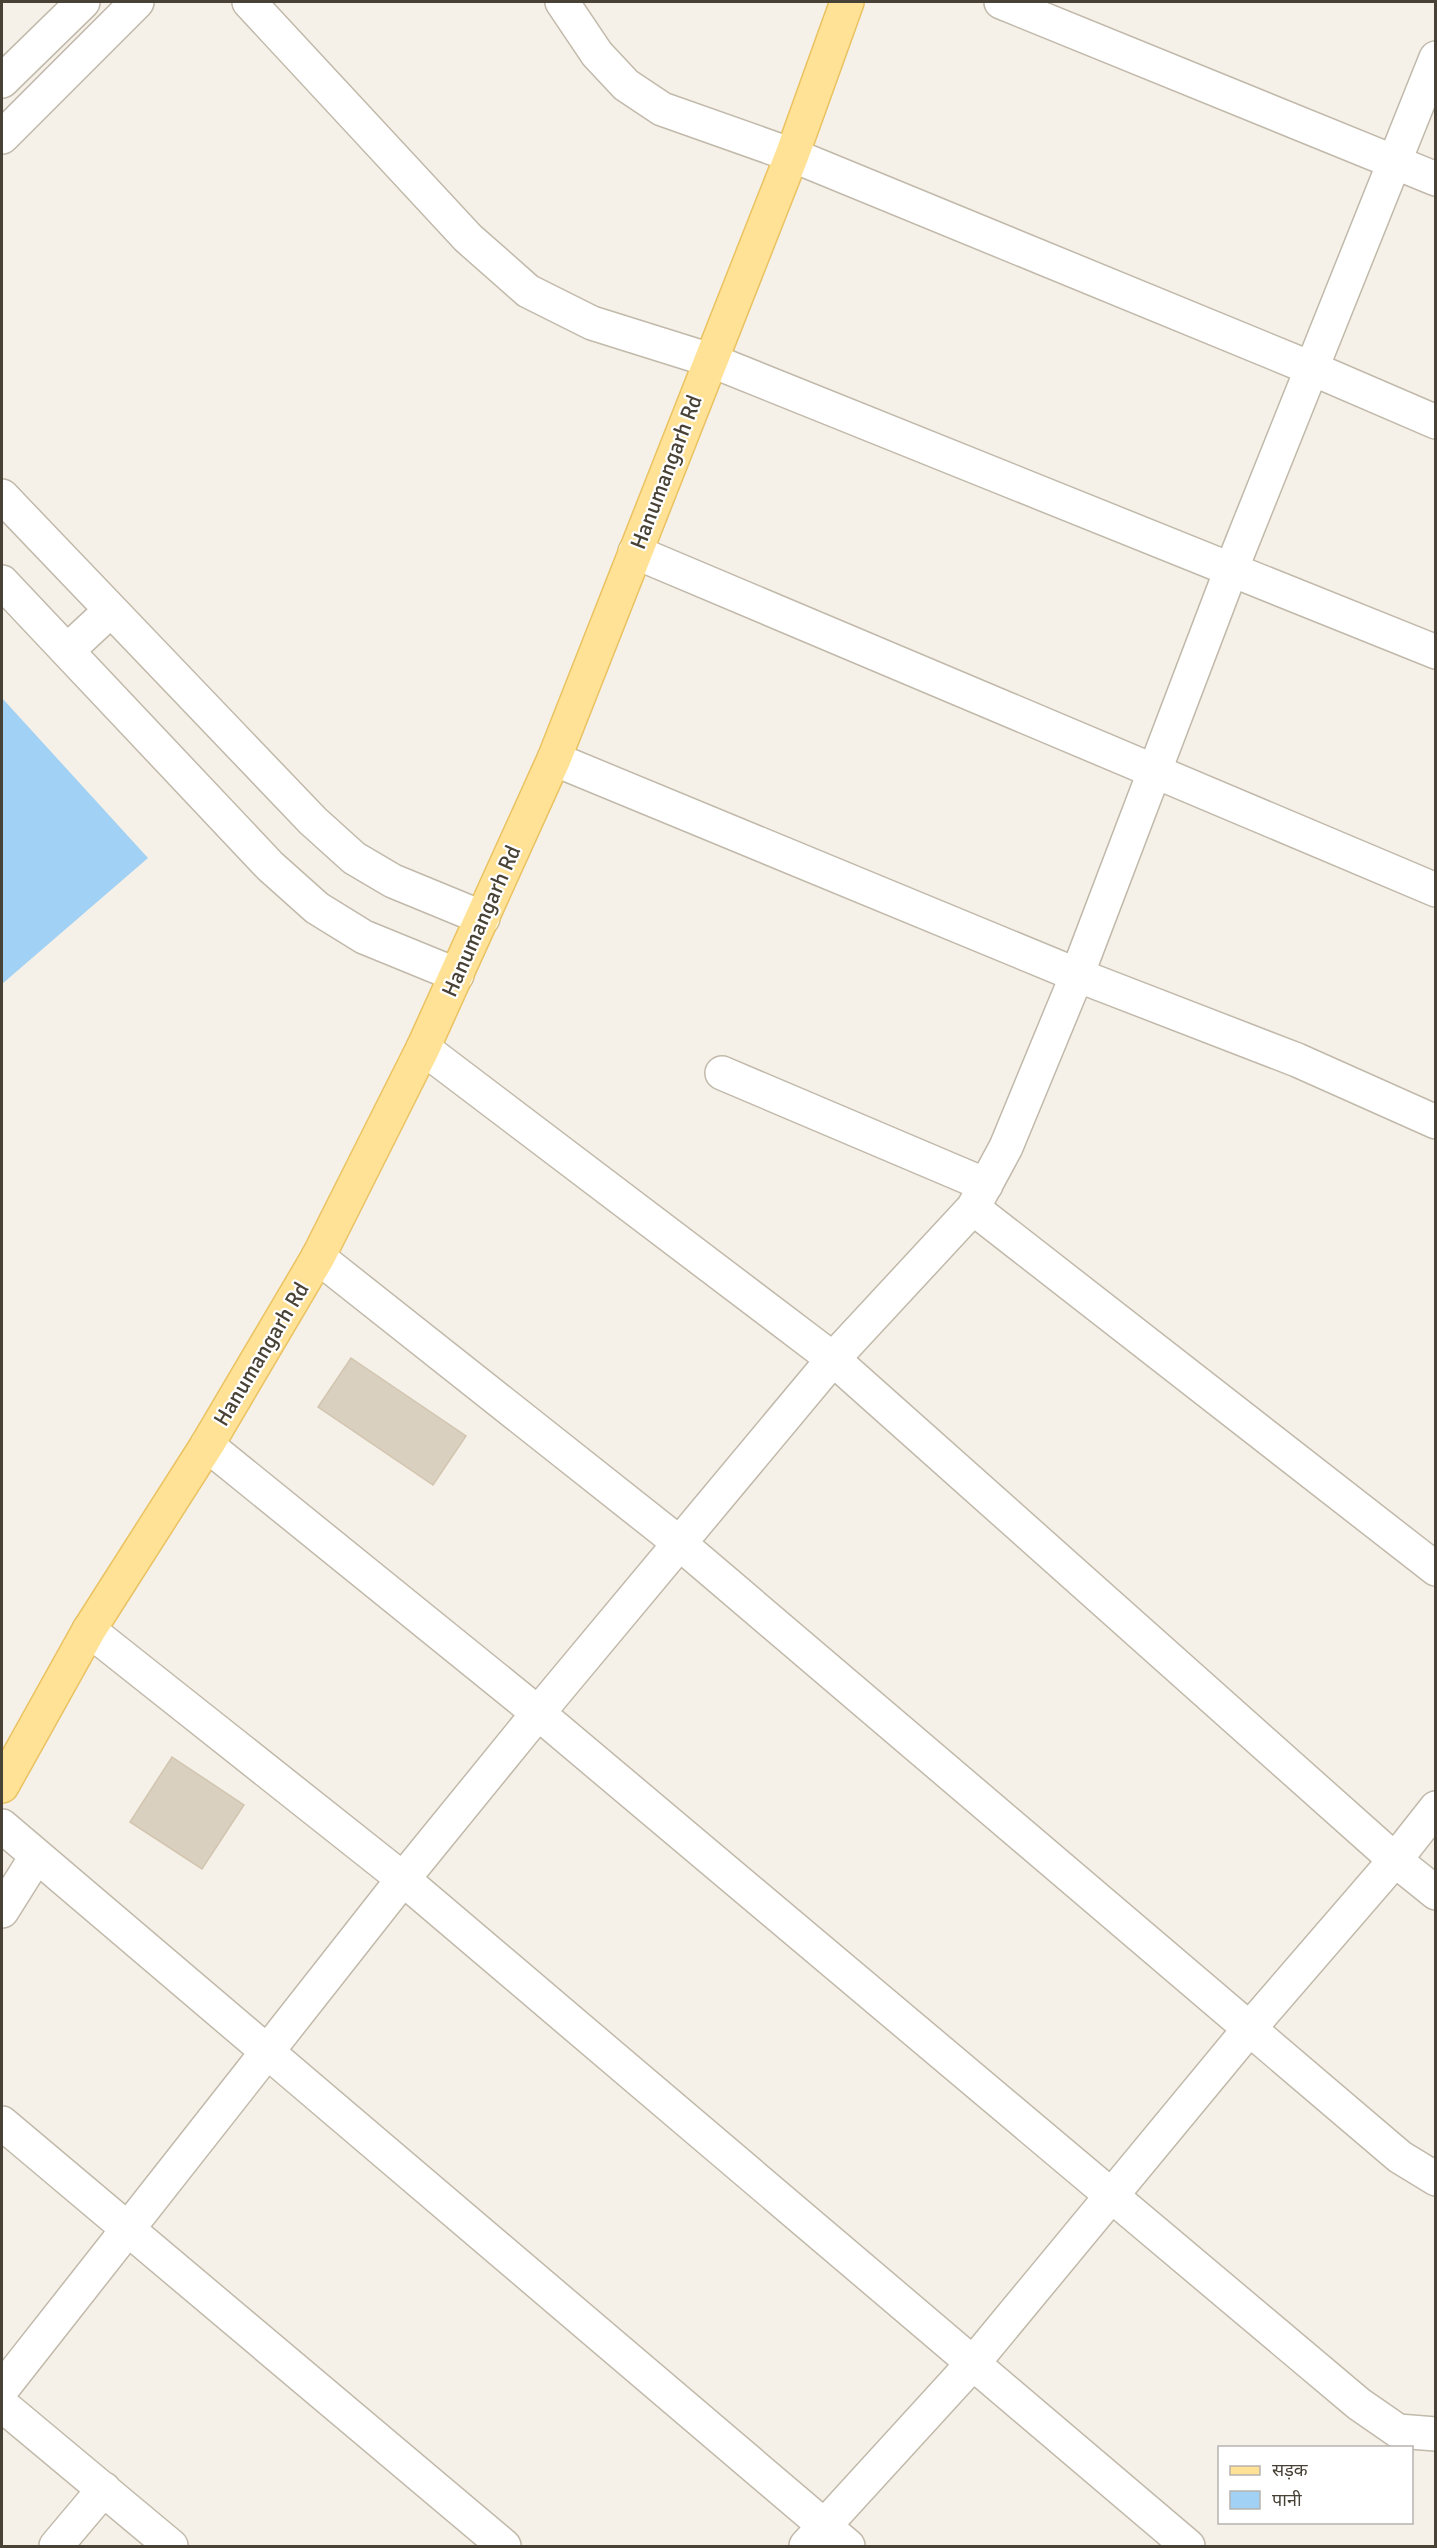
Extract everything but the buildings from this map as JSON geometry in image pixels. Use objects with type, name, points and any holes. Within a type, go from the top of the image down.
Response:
[{"type":"main road","name":"Hanumangarh Rd","points":[[2,1786],[89,1630],[207,1445],[318,1257],[423,1048],[554,759],[792,155],[847,2]]},
{"type":"street","points":[[2,81],[82,2]]},
{"type":"street","points":[[2,137],[137,2]]},
{"type":"street","points":[[249,2],[468,238],[528,291],[592,323],[710,360],[1436,652]]},
{"type":"street","points":[[562,2],[597,54],[626,85],[662,109],[792,155],[1313,369],[1436,422]]},
{"type":"street","points":[[1001,2],[1436,179]]},
{"type":"street","points":[[2,2389],[403,1879],[678,1542],[833,1359],[980,1197],[1006,1147],[1077,975],[1231,570],[1436,58]]},
{"type":"street","points":[[2,496],[313,821],[354,858],[393,881],[483,918]]},
{"type":"street","points":[[635,552],[1436,890]]},
{"type":"street","points":[[2,582],[270,866],[317,908],[364,937],[457,975]]},
{"type":"street","points":[[67,651],[111,610]]},
{"type":"street","points":[[554,759],[1077,975],[1297,1060],[1436,1122]]},
{"type":"street","points":[[423,1048],[833,1359],[1395,1860],[1436,1893]]},
{"type":"street","points":[[722,1073],[980,1197],[1436,1569]]},
{"type":"street","points":[[318,1257],[678,1542],[1400,2157],[1436,2179]]},
{"type":"street","points":[[207,1445],[538,1713],[1359,2404],[1398,2431],[1436,2434]]},
{"type":"street","points":[[89,1630],[403,1879],[974,2362],[1188,2547]]},
{"type":"street","points":[[815,2536],[974,2362],[1250,2028],[1395,1860],[1436,1808]]},
{"type":"street","points":[[2,1826],[269,2052],[815,2536],[848,2547]]},
{"type":"street","points":[[2,1911],[36,1857]]},
{"type":"street","points":[[2,2124],[504,2547]]},
{"type":"street","points":[[2,2405],[171,2547]]},
{"type":"street","points":[[56,2547],[104,2489]]},
{"type":"water","points":[[2,698],[148,858],[2,984]]}]
